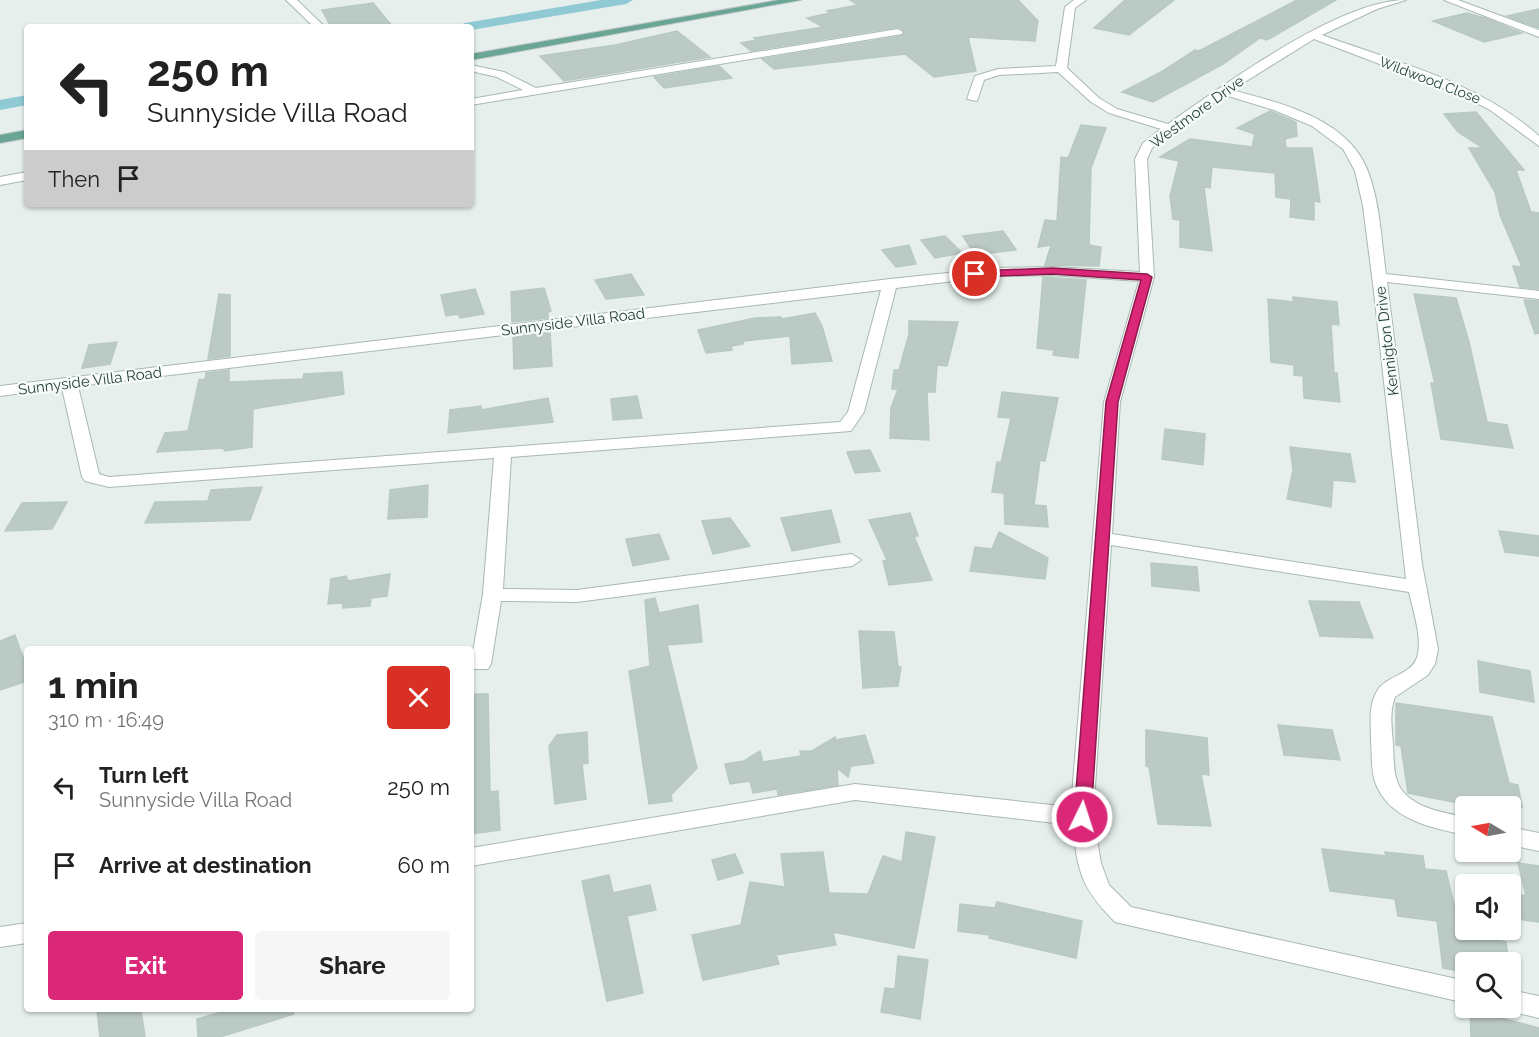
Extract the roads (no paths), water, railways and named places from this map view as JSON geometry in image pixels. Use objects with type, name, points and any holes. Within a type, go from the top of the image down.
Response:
[{"type":"main road","points":[[474,56],[796,0]]},
{"type":"main road","points":[[0,139],[24,135]]},
{"type":"street","points":[[291,0],[317,24]]},
{"type":"street","name":"Westmore Drive","points":[[1401,0],[1373,7],[1312,35],[1223,91],[1170,128],[1147,146],[1141,159],[1147,277],[1112,402],[1082,817],[1089,863],[1099,890],[1124,915],[1455,990]]},
{"type":"street","points":[[1449,0],[1539,34]]},
{"type":"street","points":[[1061,69],[1070,7],[1075,1]]},
{"type":"street","points":[[474,101],[898,32]]},
{"type":"street","name":"Wildwood Close","points":[[1312,35],[1493,105],[1529,131],[1539,142]]},
{"type":"street","points":[[474,69],[501,74],[533,91]]},
{"type":"street","points":[[973,99],[979,78],[998,72],[1061,69],[1095,100],[1113,111],[1170,128]]},
{"type":"street","name":"Kennigton Drive","points":[[1223,91],[1280,107],[1312,121],[1337,138],[1357,159],[1366,192],[1379,277],[1415,586],[1427,640],[1427,660],[1416,673],[1387,692],[1380,713],[1386,783],[1403,806],[1441,821],[1455,824]]},
{"type":"street","points":[[0,181],[24,177]]},
{"type":"street","name":"Sunnyside Villa Road","points":[[0,391],[996,272],[1052,271],[1147,277]]},
{"type":"street","points":[[1379,277],[1539,295]]},
{"type":"street","points":[[69,384],[91,477],[109,482],[845,427],[856,412],[890,283]]},
{"type":"street","points":[[481,664],[493,594],[503,453]]},
{"type":"street","points":[[1103,538],[1415,586]]},
{"type":"street","points":[[493,594],[530,597],[577,596],[852,560]]},
{"type":"street","points":[[474,856],[855,792],[1082,817]]},
{"type":"street","points":[[1521,838],[1539,842]]},
{"type":"street","points":[[0,937],[24,933]]},
{"type":"street","points":[[1521,1003],[1539,1007]]},
{"type":"waterway","points":[[474,25],[626,0]]},
{"type":"waterway","points":[[0,105],[24,101]]}]
